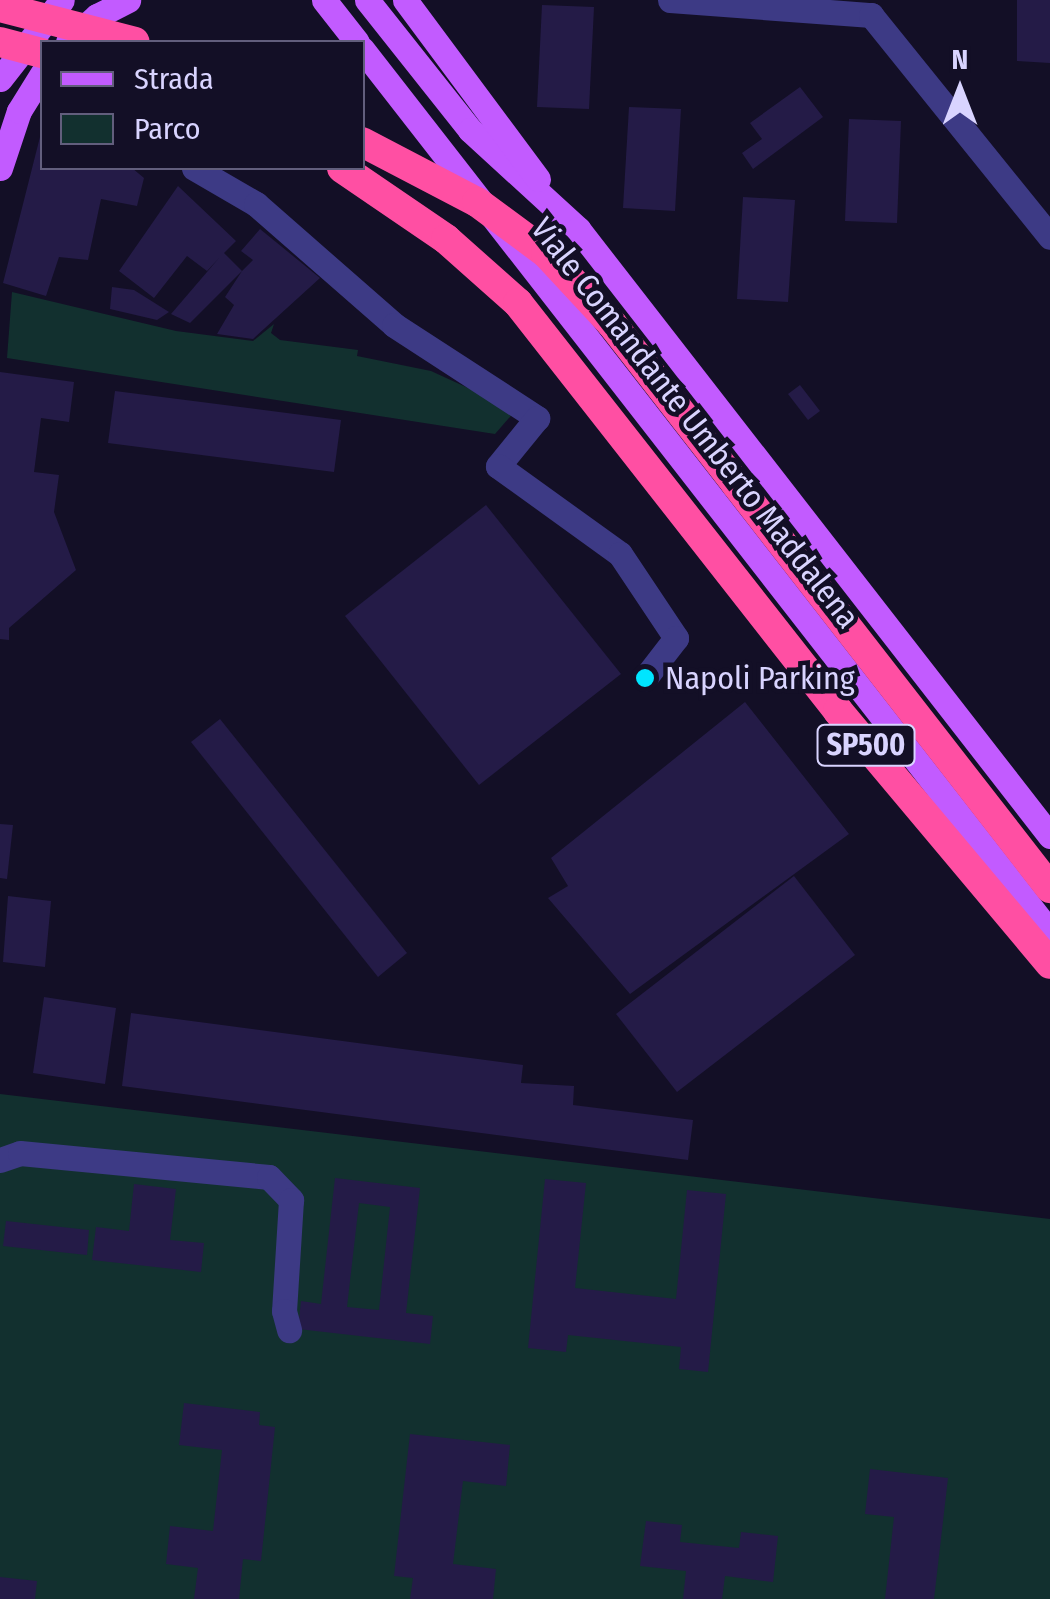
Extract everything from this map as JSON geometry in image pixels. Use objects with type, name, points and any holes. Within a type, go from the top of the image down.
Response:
[{"type":"highway","points":[[0,5],[128,40]]},
{"type":"highway","points":[[0,42],[40,52]]},
{"type":"highway","name":"SP500","points":[[365,144],[477,202],[546,253],[612,324],[1050,888]]},
{"type":"highway","name":"SP500","points":[[345,170],[491,278],[561,352],[838,712],[1050,964]]},
{"type":"main road","points":[[0,79],[40,22],[62,0]]},
{"type":"main road","points":[[70,40],[103,8],[128,0]]},
{"type":"main road","points":[[324,0],[355,40]]},
{"type":"main road","name":"Viale Comandante Umberto Maddalena","points":[[366,0],[470,130],[552,200],[1050,836]]},
{"type":"main road","points":[[405,0],[552,200]]},
{"type":"main road","name":"Viale Comandante Umberto Maddalena","points":[[365,53],[1050,932]]},
{"type":"main road","points":[[0,168],[40,82]]},
{"type":"street","points":[[670,0],[871,15],[1050,237]]},
{"type":"street","points":[[0,5],[40,22]]},
{"type":"street","points":[[197,170],[256,204],[394,325],[537,418],[498,466],[620,554],[676,638],[645,678]]},
{"type":"street","points":[[0,1160],[20,1153],[269,1176],[292,1200],[284,1312],[288,1330]]},
{"type":"green space","points":[[12,292],[176,331],[253,341],[274,324],[271,333],[280,340],[358,350],[357,356],[431,371],[516,410],[495,434],[7,358]]},
{"type":"green space","points":[[0,1094],[1050,1219],[1050,1599],[0,1599]]},
{"type":"building","points":[[1017,0],[1050,0],[1050,63],[1017,61]]},
{"type":"building","points":[[542,5],[594,7],[589,109],[537,107]]},
{"type":"building","points":[[800,87],[823,117],[753,169],[742,153],[762,139],[750,123]]},
{"type":"building","points":[[629,107],[681,109],[675,211],[623,208]]},
{"type":"building","points":[[849,119],[901,121],[897,223],[845,221]]},
{"type":"building","points":[[40,137],[40,170],[134,170],[144,178],[137,206],[101,199],[88,260],[59,257],[46,296],[3,283]]},
{"type":"building","points":[[178,186],[236,241],[224,253],[242,271],[190,323],[171,314],[219,258],[207,271],[187,256],[154,298],[119,271]]},
{"type":"building","points":[[743,197],[795,200],[788,302],[737,299]]},
{"type":"building","points":[[260,229],[320,278],[253,339],[217,334],[234,305],[225,297],[253,260],[241,251]]},
{"type":"building","points":[[112,287],[134,290],[169,312],[157,320],[110,309]]},
{"type":"building","points":[[0,372],[74,382],[69,422],[41,418],[34,472],[59,475],[54,512],[76,570],[9,628],[9,640],[0,639]]},
{"type":"building","points":[[800,385],[820,411],[808,420],[788,394]]},
{"type":"building","points":[[115,391],[341,420],[334,472],[108,443]]},
{"type":"building","points":[[486,505],[621,674],[479,785],[345,616]]},
{"type":"building","points":[[745,702],[849,834],[630,994],[548,898],[568,886],[551,858]]},
{"type":"building","points":[[220,719],[407,953],[378,977],[191,742]]},
{"type":"building","points":[[0,824],[13,825],[7,879],[0,878]]},
{"type":"building","points":[[794,876],[855,955],[677,1092],[616,1014]]},
{"type":"building","points":[[8,896],[51,901],[45,967],[3,962]]},
{"type":"building","points":[[44,997],[116,1008],[105,1084],[33,1073]]},
{"type":"building","points":[[131,1013],[523,1065],[521,1083],[574,1086],[573,1105],[693,1120],[688,1160],[122,1086]]},
{"type":"building","points":[[335,1178],[420,1188],[406,1313],[433,1316],[430,1344],[298,1329],[301,1301],[321,1304]],"holes":[[[359,1203],[390,1207],[379,1310],[347,1307]]]},
{"type":"building","points":[[545,1179],[586,1183],[575,1288],[676,1299],[687,1190],[726,1194],[708,1372],[679,1369],[681,1347],[568,1335],[566,1352],[528,1348]]},
{"type":"building","points":[[134,1184],[176,1189],[170,1240],[204,1243],[201,1272],[92,1260],[96,1227],[129,1231]]},
{"type":"building","points":[[6,1221],[89,1230],[87,1255],[3,1246]]},
{"type":"building","points":[[184,1403],[260,1412],[259,1425],[275,1427],[261,1561],[243,1559],[239,1599],[194,1599],[198,1568],[166,1564],[170,1526],[213,1531],[222,1450],[179,1445]]},
{"type":"building","points":[[410,1434],[510,1445],[506,1486],[463,1481],[453,1564],[496,1569],[493,1599],[410,1599],[413,1578],[394,1576]]},
{"type":"building","points":[[870,1469],[948,1478],[934,1599],[885,1599],[894,1517],[865,1514]]},
{"type":"building","points":[[646,1521],[682,1525],[680,1542],[739,1548],[741,1532],[778,1536],[773,1582],[725,1576],[722,1599],[683,1599],[686,1571],[640,1566]]},
{"type":"building","points":[[0,1577],[37,1581],[35,1599],[0,1599]]},
{"type":"place","name":"Napoli Parking","points":[[645,678]]}]
